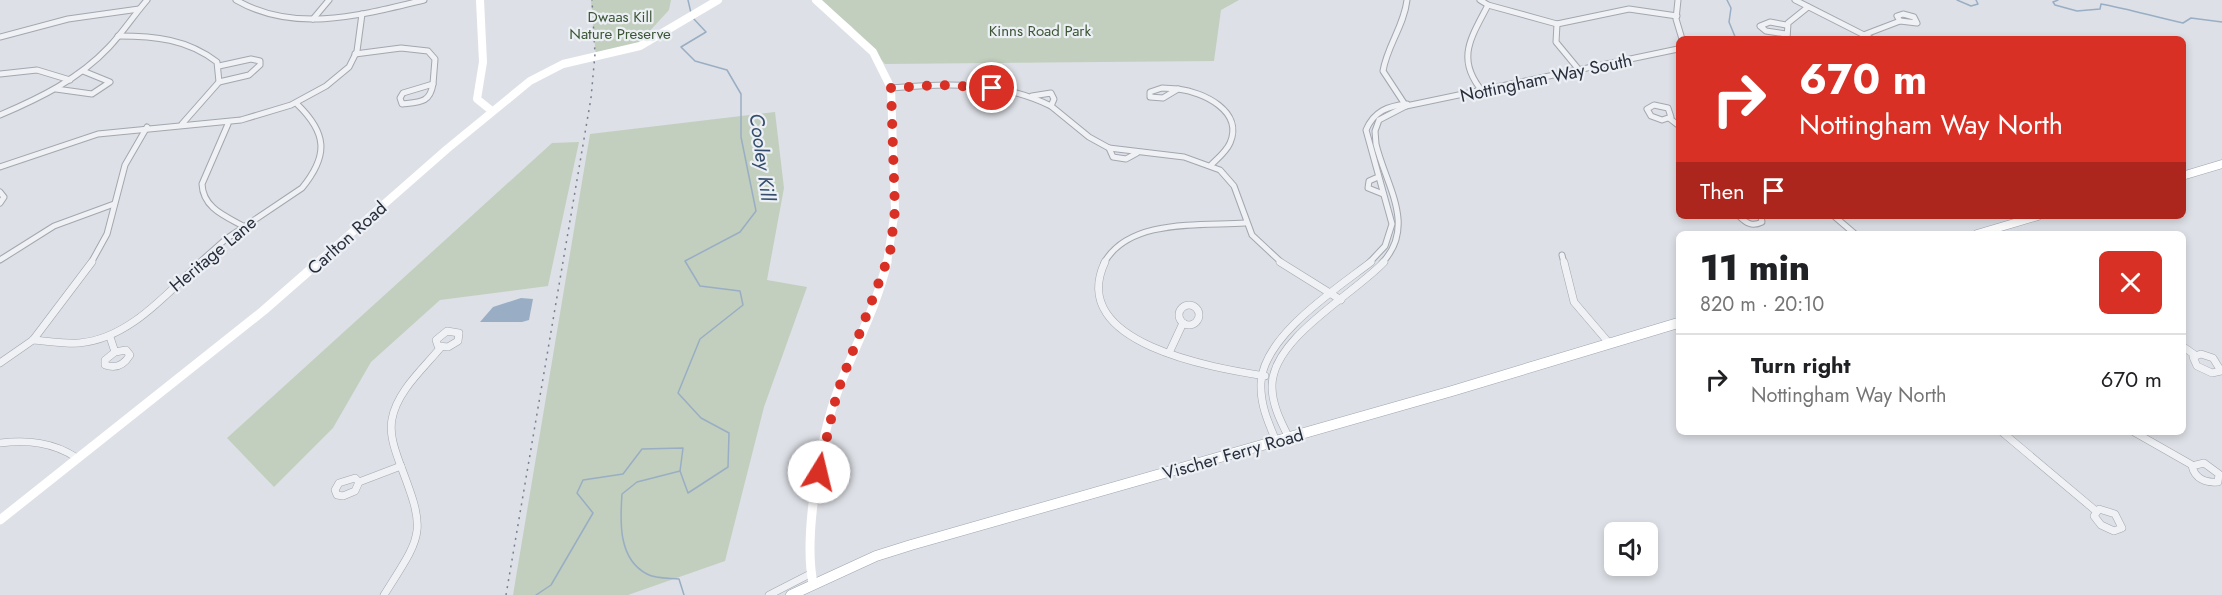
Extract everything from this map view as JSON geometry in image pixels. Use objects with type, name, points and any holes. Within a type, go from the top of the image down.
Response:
[{"type":"main road","points":[[2186,175],[2222,164]]},
{"type":"main road","points":[[1987,231],[2028,219]]},
{"type":"main road","name":"Vischer Ferry Road","points":[[791,595],[811,579],[903,548],[1289,438],[1676,324]]},
{"type":"street","points":[[0,115],[56,89],[83,71],[118,36],[147,0]]},
{"type":"street","points":[[236,0],[248,8],[270,15],[313,19],[362,14],[424,0]]},
{"type":"street","points":[[313,19],[328,0]]},
{"type":"street","points":[[480,0],[483,62],[477,99],[492,111]]},
{"type":"street","name":"Carlton Road","points":[[0,520],[271,304],[492,111],[530,81],[553,68],[574,61],[629,51],[692,17],[718,0]]},
{"type":"street","points":[[769,595],[811,579],[810,526],[827,431],[837,393],[882,279],[893,235],[895,177],[891,88],[873,52],[816,0]]},
{"type":"street","points":[[1405,105],[1383,71],[1385,60],[1406,14],[1407,0]]},
{"type":"street","points":[[1480,0],[1488,5],[1557,24],[1629,9],[1677,16]]},
{"type":"street","points":[[1678,0],[1678,31],[1681,36]]},
{"type":"street","points":[[1795,0],[1868,36]]},
{"type":"street","points":[[1483,92],[1468,71],[1467,63],[1468,52],[1488,5]]},
{"type":"street","points":[[1787,36],[1786,25],[1790,18],[1808,7]]},
{"type":"street","points":[[0,37],[68,19],[139,9]]},
{"type":"street","points":[[0,167],[89,136],[147,127],[228,123],[269,115],[297,104],[342,74],[355,54],[362,14]]},
{"type":"street","points":[[1866,34],[1900,21]]},
{"type":"street","points":[[1784,36],[1766,31],[1760,26],[1770,22],[1786,25]]},
{"type":"street","points":[[1557,24],[1556,42],[1580,71]]},
{"type":"street","points":[[118,36],[184,41],[210,56],[219,66],[219,82]]},
{"type":"street","points":[[355,54],[401,48],[428,51],[435,59],[433,84],[431,96],[426,101],[407,105],[400,101],[403,93],[433,84]]},
{"type":"street","name":"Nottingham Way South","points":[[1276,441],[1262,404],[1262,376],[1273,346],[1286,330],[1376,258],[1391,235],[1392,224],[1366,136],[1367,124],[1379,110],[1483,92],[1676,49]]},
{"type":"street","points":[[182,124],[219,82],[249,75],[260,65],[260,61],[251,58],[219,66]]},
{"type":"street","points":[[0,74],[37,70],[70,80]]},
{"type":"street","points":[[56,89],[90,95],[102,91],[110,82],[108,79],[83,71]]},
{"type":"street","points":[[891,88],[962,86],[992,88],[1032,96],[1050,106],[1089,137],[1109,148],[1187,159],[1211,165],[1233,182],[1242,204],[1245,223],[1258,244],[1341,300]]},
{"type":"street","points":[[1178,89],[1159,99],[1152,98],[1149,94],[1162,88],[1178,89],[1189,90],[1213,101],[1225,111],[1232,123],[1231,140],[1211,165]]},
{"type":"street","points":[[1032,96],[1039,93],[1051,93],[1054,99],[1050,106]]},
{"type":"street","name":"Heritage Lane","points":[[33,340],[79,343],[110,337],[140,317],[207,254],[243,226],[302,188],[317,170],[321,153],[318,128],[314,120],[297,104]]},
{"type":"street","name":"Nottingham Way South","points":[[1289,438],[1275,408],[1272,377],[1284,349],[1385,261],[1399,239],[1398,218],[1374,130],[1384,116],[1405,105]]},
{"type":"street","points":[[1669,118],[1676,123]]},
{"type":"street","points":[[228,123],[202,184],[201,193],[210,206],[243,226]]},
{"type":"street","points":[[0,363],[33,340],[92,262],[107,234],[125,165],[147,127]]},
{"type":"street","name":"Nottingham Way South","points":[[1378,177],[1369,181],[1368,188],[1383,194]]},
{"type":"street","points":[[0,192],[4,197],[0,203]]},
{"type":"street","points":[[0,260],[24,242],[60,222],[114,204]]},
{"type":"street","points":[[1742,219],[1746,223],[1756,225],[1762,222],[1762,219]]},
{"type":"street","points":[[1838,219],[1852,231]]},
{"type":"street","points":[[1245,223],[1165,230],[1135,237],[1116,248],[1104,263],[1098,288],[1107,316],[1128,336],[1208,366],[1272,377]]},
{"type":"street","points":[[1562,255],[1574,302],[1609,343]]},
{"type":"street","points":[[1169,353],[1183,322]]},
{"type":"street","points":[[110,337],[115,352]]},
{"type":"street","points":[[384,595],[414,543],[419,526],[400,466],[391,426],[392,418],[408,390],[441,347]]},
{"type":"street","points":[[2186,349],[2195,355]]},
{"type":"street","points":[[2006,435],[2096,511]]},
{"type":"street","points":[[2139,435],[2192,465]]},
{"type":"street","points":[[0,443],[28,440],[49,443],[67,450],[77,458]]},
{"type":"street","points":[[359,482],[400,466]]},
{"type":"green space","name":"Dwaas Kill Nature Preserve","points":[[591,0],[671,0],[669,10],[634,48],[596,57]]},
{"type":"green space","name":"Kinns Road Park","points":[[819,0],[1239,0],[1221,10],[1214,61],[885,64],[851,26]]},
{"type":"green space","points":[[775,112],[784,188],[767,280],[807,287],[764,407],[725,561],[628,595],[513,595],[590,134]]},
{"type":"green space","points":[[579,142],[548,286],[440,300],[371,362],[333,428],[274,487],[227,438],[552,143]]},
{"type":"water","points":[[521,298],[533,299],[529,320],[480,322],[493,307]]},
{"type":"waterway","name":"Cooley Kill","points":[[688,0],[691,13]]},
{"type":"waterway","points":[[1727,0],[1731,8],[1729,22],[1735,36]]},
{"type":"waterway","points":[[1957,0],[1971,6],[1978,4],[1976,0]]},
{"type":"waterway","points":[[2058,0],[2053,2],[2055,5],[2077,11],[2100,9],[2101,4],[2183,23],[2191,18],[2222,22]]},
{"type":"waterway","name":"Cooley Kill","points":[[680,471],[688,493],[728,467],[729,433],[701,418],[678,393],[700,339],[743,305],[740,291],[700,286],[685,261],[740,232],[756,211],[741,137],[741,94],[727,70],[695,61],[681,47],[706,32],[693,18]]},
{"type":"waterway","name":"Cooley Kill","points":[[536,595],[551,585],[593,513],[577,493],[583,480],[623,474],[642,449],[683,448],[680,471]]},
{"type":"waterway","points":[[680,471],[637,482],[622,494],[621,527],[626,549],[638,567],[651,576],[679,579],[684,595]]},
{"type":"railway","points":[[506,595],[591,98],[595,54],[592,0]]},
{"type":"route","points":[[819,472],[832,408],[890,253],[895,210],[891,88],[921,85],[992,88]]}]
